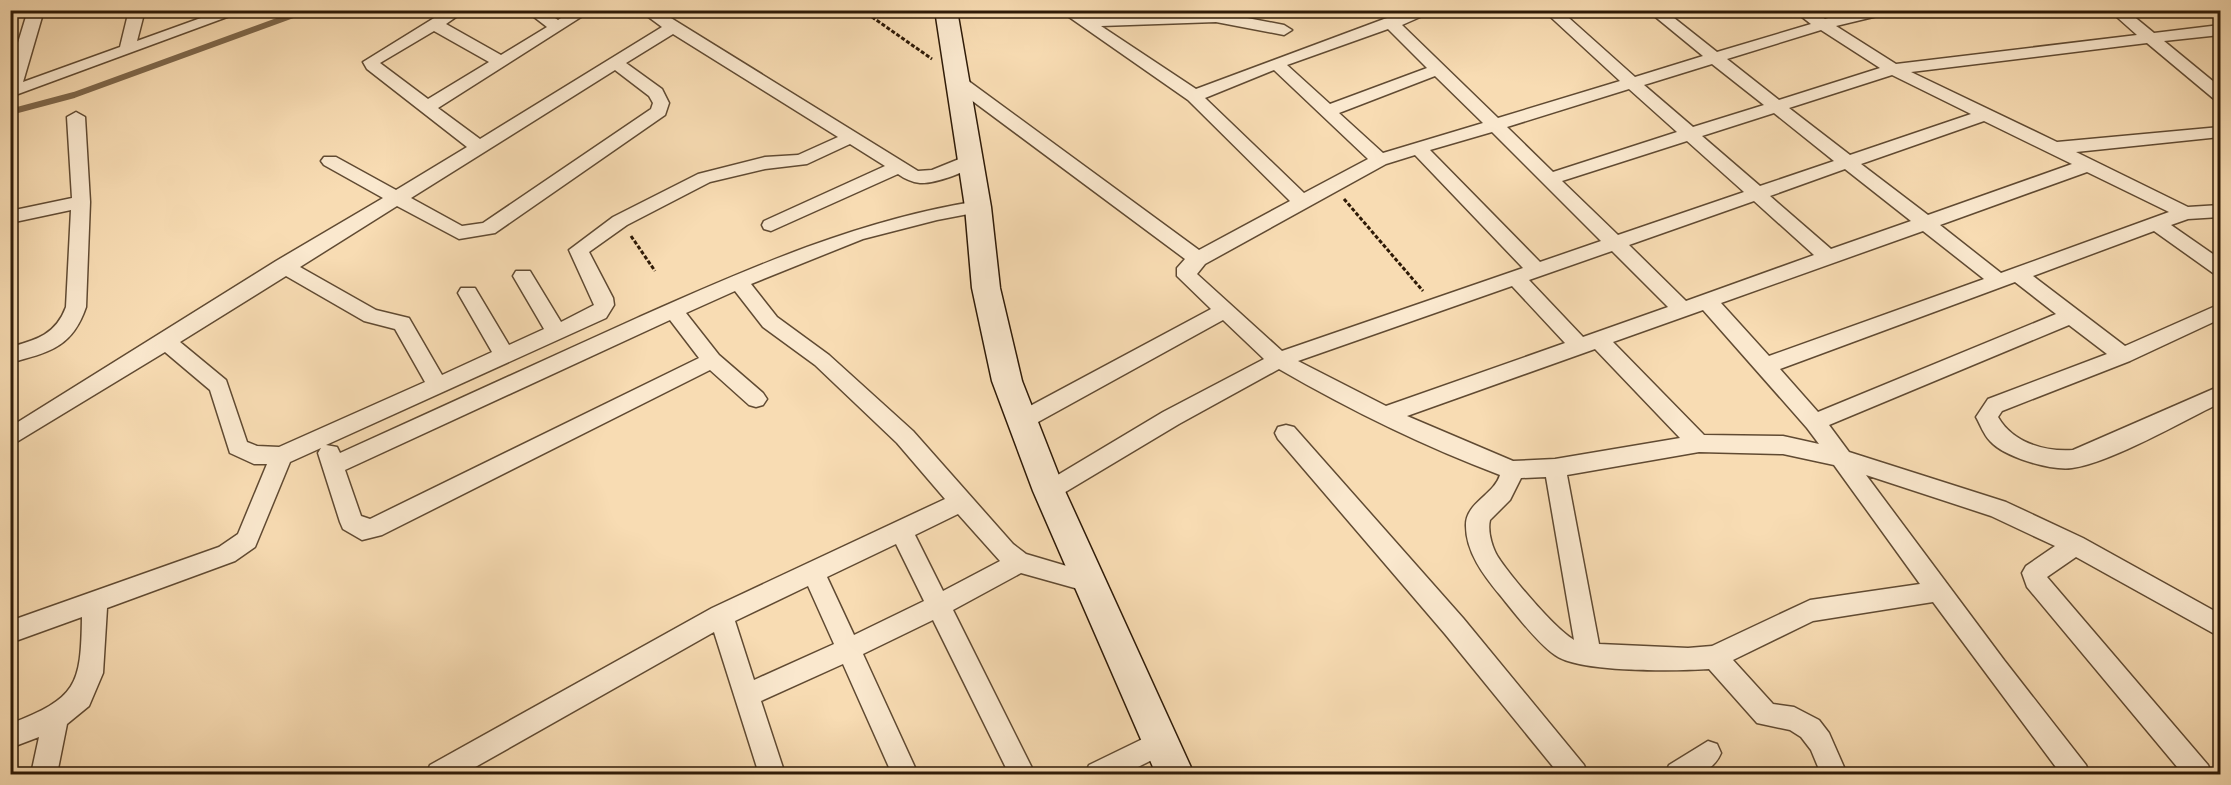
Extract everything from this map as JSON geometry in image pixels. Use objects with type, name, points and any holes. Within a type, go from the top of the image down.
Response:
[{"type":"street","points":[[11,92],[36,10]]},
{"type":"street","points":[[127,50],[138,10]]},
{"type":"street","points":[[11,92],[239,10]]},
{"type":"street","points":[[459,10],[371,62],[373,66],[429,106],[479,147]]},
{"type":"street","points":[[532,10],[557,26]]},
{"type":"street","points":[[429,106],[585,10]]},
{"type":"street","points":[[646,10],[671,28],[920,179],[969,161]]},
{"type":"street","points":[[946,10],[978,207],[986,288],[1007,381],[1049,491],[1159,743],[1175,774]]},
{"type":"street","points":[[1066,10],[1194,96],[1302,202]]},
{"type":"street","points":[[1277,10],[1292,57]]},
{"type":"street","points":[[1194,96],[1292,57],[1429,10]]},
{"type":"street","points":[[1550,10],[1828,257]]},
{"type":"street","points":[[1654,10],[1925,223],[2071,316],[2122,356]]},
{"type":"street","points":[[1800,10],[1893,69],[1984,115],[2091,164],[2186,213]]},
{"type":"street","points":[[1884,10],[1860,12],[1822,26],[1631,82],[1380,160],[1198,259],[1186,268],[1187,276],[1279,360],[1345,397],[1474,456],[1512,470],[1555,468],[1699,443],[1760,442],[1838,457],[1998,509],[2075,545],[2220,626]]},
{"type":"street","points":[[2116,10],[2218,91]]},
{"type":"street","points":[[1085,22],[1140,15],[1216,14],[1284,30]]},
{"type":"street","points":[[1390,22],[1682,309]]},
{"type":"street","points":[[435,25],[500,61]]},
{"type":"street","points":[[10,438],[671,28]]},
{"type":"street","points":[[1549,179],[1893,69],[2220,30]]},
{"type":"street","points":[[10,38],[29,35]]},
{"type":"street","points":[[330,161],[459,233],[488,229],[659,111],[661,103],[656,93],[616,63]]},
{"type":"street","points":[[1276,63],[1380,160]]},
{"type":"street","points":[[1328,111],[1438,69]]},
{"type":"street","points":[[957,77],[1198,259]]},
{"type":"street","points":[[1049,491],[1171,418],[1279,360],[1984,115]]},
{"type":"street","points":[[10,355],[51,344],[72,321],[76,307],[81,202],[76,117]]},
{"type":"street","points":[[2057,148],[2220,132]]},
{"type":"street","points":[[165,341],[219,386],[238,447],[254,455],[280,456],[557,333],[602,310],[603,298],[578,250],[620,221],[704,178],[765,163],[810,158],[852,137]]},
{"type":"street","points":[[1417,147],[1536,270]]},
{"type":"street","points":[[1386,415],[2091,164]]},
{"type":"street","points":[[771,225],[898,167]]},
{"type":"street","points":[[10,217],[81,202]]},
{"type":"street","points":[[333,466],[778,262],[907,220],[942,211],[978,207]]},
{"type":"street","points":[[1767,365],[2186,213],[2220,211]]},
{"type":"street","points":[[2155,224],[2220,268]]},
{"type":"street","points":[[284,266],[371,316],[402,323],[438,386]]},
{"type":"street","points":[[523,276],[557,333]]},
{"type":"street","points":[[1515,278],[1699,443]]},
{"type":"street","points":[[738,280],[770,322],[822,360],[905,437],[1005,551],[1019,562],[1089,582]]},
{"type":"street","points":[[468,293],[505,356]]},
{"type":"street","points":[[1707,301],[1767,365],[1815,422],[1838,457],[2077,774]]},
{"type":"street","points":[[673,310],[712,360],[756,399]]},
{"type":"street","points":[[2220,310],[2122,356],[1995,405],[1987,417],[1998,436],[2034,455],[2056,460],[2074,459],[2105,448],[2220,394]]},
{"type":"street","points":[[1021,421],[1224,311]]},
{"type":"street","points":[[1815,422],[2071,316]]},
{"type":"street","points":[[323,438],[351,522],[362,530],[374,528],[712,360]]},
{"type":"street","points":[[1286,433],[1454,626],[1575,774]]},
{"type":"street","points":[[10,632],[227,554],[238,547],[247,540],[280,456]]},
{"type":"street","points":[[1555,468],[1589,654]]},
{"type":"street","points":[[1512,470],[1508,486],[1479,516],[1477,526],[1489,564],[1520,602],[1564,648],[1589,654],[1688,659],[1714,657],[1810,611],[1938,591]]},
{"type":"street","points":[[439,774],[721,616],[814,574],[962,502]]},
{"type":"street","points":[[902,532],[1022,774]]},
{"type":"street","points":[[2075,545],[2034,573],[2035,580],[2199,774]]},
{"type":"street","points":[[747,695],[850,651],[939,607],[1019,562]]},
{"type":"street","points":[[814,574],[905,774]]},
{"type":"street","points":[[10,736],[56,717],[72,707],[81,696],[90,676],[95,602]]},
{"type":"street","points":[[721,616],[772,774]]},
{"type":"street","points":[[1714,657],[1766,715],[1792,718],[1810,728],[1823,744],[1834,774]]},
{"type":"street","points":[[44,774],[56,717]]},
{"type":"street","points":[[1098,774],[1159,743]]},
{"type":"street","points":[[1678,774],[1708,753]]},
{"type":"path","points":[[862,10],[908,45],[957,77]]},
{"type":"path","points":[[1333,186],[1435,306]]},
{"type":"path","points":[[620,221],[655,271]]},
{"type":"waterway","points":[[10,112],[74,95],[307,10]]}]
